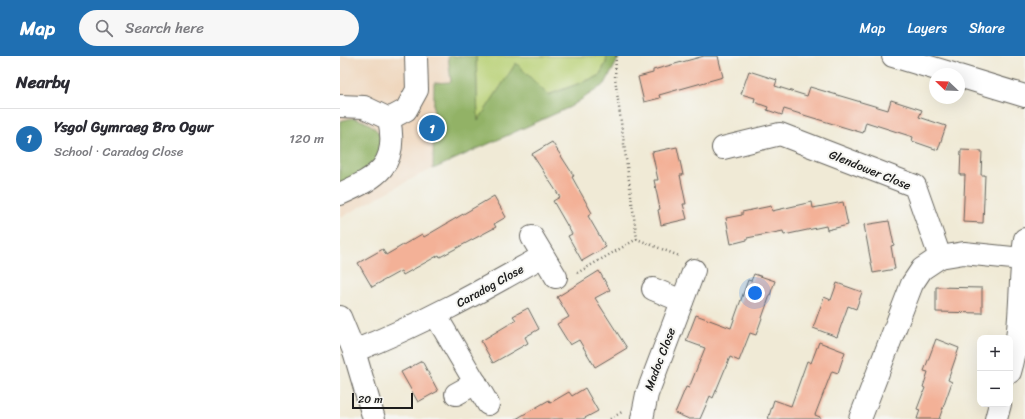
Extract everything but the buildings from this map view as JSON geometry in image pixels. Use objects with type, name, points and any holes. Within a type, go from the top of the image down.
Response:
[{"type":"street","points":[[389,119],[406,110],[417,90],[416,56]]},
{"type":"street","points":[[893,56],[933,68]]},
{"type":"street","points":[[965,78],[1025,96]]},
{"type":"street","points":[[340,106],[364,107],[389,119]]},
{"type":"street","points":[[340,194],[362,184],[386,165],[392,142],[389,119]]},
{"type":"street","name":"Glendower Close","points":[[723,148],[780,134],[915,186],[940,258]]},
{"type":"street","points":[[532,237],[556,277]]},
{"type":"street","points":[[860,419],[906,295],[922,269],[940,258],[964,253],[1023,249],[1016,354],[1010,371]]},
{"type":"street","name":"Caradog Close","points":[[354,351],[399,334],[436,316],[543,256]]},
{"type":"street","name":"Madoc Close","points":[[642,419],[647,394],[694,270]]},
{"type":"street","points":[[653,289],[682,301]]},
{"type":"street","points":[[436,316],[488,404]]},
{"type":"street","points":[[340,317],[354,351],[374,419]]},
{"type":"street","points":[[456,394],[476,383]]},
{"type":"street","points":[[996,419],[999,407]]},
{"type":"path","points":[[616,56],[615,78],[637,239]]},
{"type":"path","points":[[637,239],[686,259],[694,270]]},
{"type":"path","points":[[556,277],[569,278],[637,239]]},
{"type":"shaded area","points":[[340,56],[620,56],[605,84],[570,107],[417,176],[340,218]]},
{"type":"green space","points":[[448,56],[476,56],[478,121],[516,63],[548,95],[599,76],[606,63],[607,56],[620,56],[605,84],[570,107],[433,169],[434,83],[451,82]]},
{"type":"green space","points":[[476,56],[607,56],[606,63],[599,76],[548,95],[517,64],[478,122]]},
{"type":"green space","points":[[352,118],[358,119],[373,126],[379,135],[382,148],[377,165],[340,187],[340,121]]},
{"type":"place","name":"Ysgol Gymraeg Bro Ogwr","points":[[432,128]]}]
